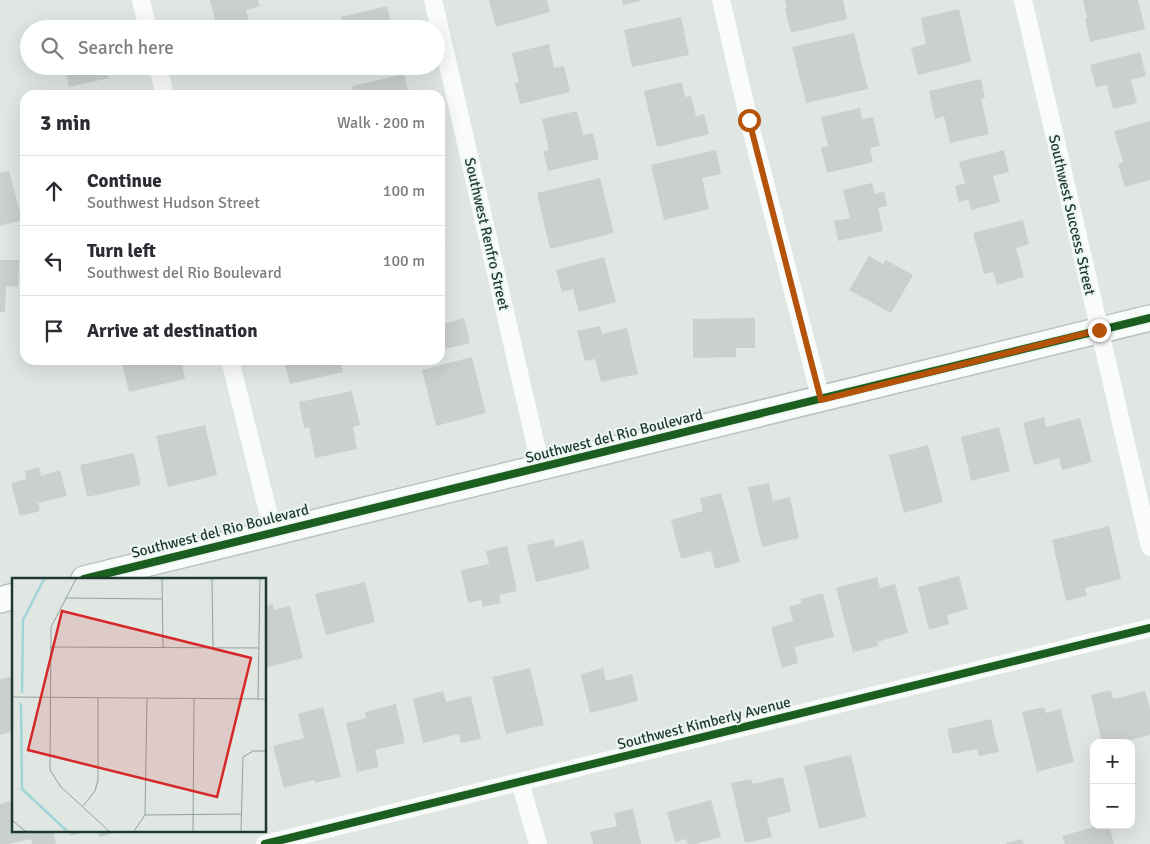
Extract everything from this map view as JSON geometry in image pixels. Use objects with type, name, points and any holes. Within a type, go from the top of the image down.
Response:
[{"type":"street","points":[[141,0],[146,20]]},
{"type":"street","name":"Southwest Renfro Street","points":[[433,0],[438,20]]},
{"type":"street","points":[[721,0],[749,120],[821,400]]},
{"type":"street","name":"Southwest Success Street","points":[[1022,0],[1150,547]]},
{"type":"street","name":"Southwest Renfro Street","points":[[445,52],[541,468]]},
{"type":"street","points":[[160,75],[164,90]]},
{"type":"street","name":"Southwest del Rio Boulevard","points":[[88,578],[1150,318]]},
{"type":"street","points":[[231,365],[272,532]]},
{"type":"street","name":"Southwest Kimberly Avenue","points":[[264,844],[1150,628]]},
{"type":"street","points":[[520,782],[538,844]]},
{"type":"building","points":[[210,0],[258,0],[260,6],[246,10],[249,20],[215,20]]},
{"type":"building","points":[[489,0],[547,0],[550,12],[496,27]]},
{"type":"building","points":[[622,0],[640,0],[640,1],[623,5]]},
{"type":"building","points":[[785,0],[843,0],[847,19],[791,33],[785,9],[787,8]]},
{"type":"building","points":[[1083,0],[1138,0],[1145,29],[1090,42]]},
{"type":"building","points":[[387,6],[391,20],[342,20],[341,17]]},
{"type":"building","points":[[959,9],[971,62],[918,75],[911,48],[926,44],[921,18]]},
{"type":"building","points":[[681,17],[689,55],[632,67],[624,30]]},
{"type":"building","points":[[854,33],[868,89],[806,103],[792,47]]},
{"type":"building","points":[[549,44],[554,68],[564,66],[570,92],[520,104],[515,83],[519,82],[512,53]]},
{"type":"building","points":[[1140,52],[1146,76],[1131,80],[1137,103],[1113,109],[1107,85],[1096,87],[1090,65]]},
{"type":"building","points":[[67,75],[108,75],[109,78],[69,87]]},
{"type":"building","points":[[404,75],[408,90],[353,90],[352,86]]},
{"type":"building","points":[[981,79],[985,98],[981,99],[989,134],[950,143],[944,116],[935,119],[929,91]]},
{"type":"building","points":[[682,82],[685,97],[691,96],[696,116],[704,114],[709,134],[657,147],[644,91]]},
{"type":"building","points":[[860,108],[862,119],[873,117],[880,146],[870,148],[873,162],[827,173],[821,148],[828,146],[821,117]]},
{"type":"building","points":[[577,111],[583,135],[593,133],[599,159],[548,171],[543,151],[549,150],[542,119]]},
{"type":"building","points":[[1150,121],[1150,180],[1125,187],[1118,164],[1123,162],[1114,131]]},
{"type":"building","points":[[716,150],[721,174],[702,178],[709,209],[664,220],[651,165]]},
{"type":"building","points":[[1004,150],[1009,172],[993,176],[1000,202],[971,210],[968,199],[959,202],[955,186],[965,183],[959,162]]},
{"type":"building","points":[[9,171],[20,212],[20,221],[0,226],[0,173]]},
{"type":"building","points":[[600,178],[614,233],[550,249],[537,193]]},
{"type":"building","points":[[872,183],[875,194],[884,191],[887,206],[878,208],[883,231],[838,241],[834,221],[850,218],[843,190]]},
{"type":"building","points":[[1023,220],[1029,244],[1016,248],[1024,277],[997,285],[993,272],[984,274],[973,233]]},
{"type":"building","points":[[869,256],[883,264],[886,260],[913,275],[891,313],[849,290]]},
{"type":"building","points":[[604,257],[616,302],[579,312],[573,289],[562,292],[556,270]]},
{"type":"building","points":[[0,260],[19,260],[18,287],[6,286],[5,312],[0,312]]},
{"type":"building","points":[[464,318],[470,343],[445,349],[445,323]]},
{"type":"building","points":[[755,318],[755,348],[736,348],[736,357],[693,358],[693,319]]},
{"type":"building","points":[[600,326],[602,334],[627,328],[638,374],[601,382],[595,359],[585,361],[577,331]]},
{"type":"building","points":[[472,357],[486,413],[436,426],[422,370]]},
{"type":"building","points":[[122,365],[182,365],[185,379],[129,392]]},
{"type":"building","points":[[285,365],[341,365],[343,372],[290,384]]},
{"type":"building","points":[[352,391],[360,425],[353,427],[357,449],[315,458],[309,427],[304,428],[299,402]]},
{"type":"building","points":[[1044,417],[1046,427],[1080,418],[1092,462],[1062,470],[1059,458],[1034,465],[1023,423]]},
{"type":"building","points":[[205,425],[217,475],[168,487],[156,436]]},
{"type":"building","points":[[999,427],[1010,471],[971,481],[961,437]]},
{"type":"building","points":[[928,445],[943,502],[904,513],[889,455]]},
{"type":"building","points":[[134,453],[141,485],[87,497],[80,465]]},
{"type":"building","points":[[39,467],[41,476],[60,470],[67,496],[38,503],[40,511],[20,516],[11,483],[26,479],[25,471]]},
{"type":"building","points":[[769,483],[773,501],[790,497],[799,538],[762,547],[748,487]]},
{"type":"building","points":[[721,493],[740,562],[715,569],[711,551],[681,559],[671,520],[703,511],[700,498]]},
{"type":"building","points":[[1109,526],[1121,579],[1085,588],[1087,596],[1066,601],[1052,540]]},
{"type":"building","points":[[554,539],[555,547],[583,540],[590,569],[536,582],[527,545]]},
{"type":"building","points":[[507,546],[517,591],[499,595],[501,603],[483,607],[481,600],[468,603],[461,570],[489,564],[486,551]]},
{"type":"building","points":[[959,576],[968,609],[947,615],[949,624],[929,630],[918,587]]},
{"type":"building","points":[[877,577],[880,588],[895,584],[908,633],[877,642],[878,646],[853,652],[836,588]]},
{"type":"building","points":[[365,582],[375,622],[326,635],[315,594]]},
{"type":"building","points":[[823,593],[834,637],[794,647],[798,663],[782,668],[771,627],[793,621],[789,607],[802,603],[801,599]]},
{"type":"building","points":[[273,604],[274,610],[290,606],[303,658],[266,668],[266,606]]},
{"type":"building","points":[[530,668],[544,725],[506,734],[492,677]]},
{"type":"building","points":[[603,668],[606,681],[632,674],[638,701],[590,713],[581,674]]},
{"type":"building","points":[[12,676],[12,732],[0,735],[0,679]]},
{"type":"building","points":[[1111,690],[1113,699],[1145,691],[1150,709],[1150,735],[1134,739],[1101,739],[1091,695]]},
{"type":"building","points":[[443,691],[446,702],[471,696],[481,739],[461,743],[459,734],[423,743],[413,699]]},
{"type":"building","points":[[396,704],[405,743],[375,750],[379,767],[357,772],[346,723],[366,718],[365,712]]},
{"type":"building","points":[[323,707],[341,777],[315,783],[314,780],[284,788],[273,746],[304,738],[298,714]]},
{"type":"building","points":[[1044,707],[1046,713],[1061,709],[1074,762],[1037,772],[1022,712]]},
{"type":"building","points":[[991,719],[999,752],[979,756],[977,749],[953,754],[947,729]]},
{"type":"building","points":[[851,755],[866,817],[819,829],[804,766]]},
{"type":"building","points":[[783,777],[791,812],[767,818],[772,837],[745,843],[731,783],[751,779],[753,784]]},
{"type":"building","points":[[711,800],[721,837],[695,844],[688,844],[686,839],[675,842],[667,812]]},
{"type":"building","points":[[12,801],[12,832],[53,832],[56,844],[32,844],[31,839],[0,844],[0,804]]},
{"type":"building","points":[[633,809],[641,844],[593,844],[590,832],[617,826],[614,813]]},
{"type":"building","points":[[1090,828],[1110,829],[1114,844],[1065,844],[1062,836]]},
{"type":"building","points":[[69,832],[85,832],[70,836]]},
{"type":"building","points":[[98,832],[119,832],[99,837]]},
{"type":"building","points":[[1022,839],[1024,844],[1006,844],[1006,843]]},
{"type":"cycle path","points":[[88,578],[1150,318]]},
{"type":"cycle path","points":[[265,844],[1150,628]]},
{"type":"route","points":[[749,120],[821,400],[1099,330]]}]
